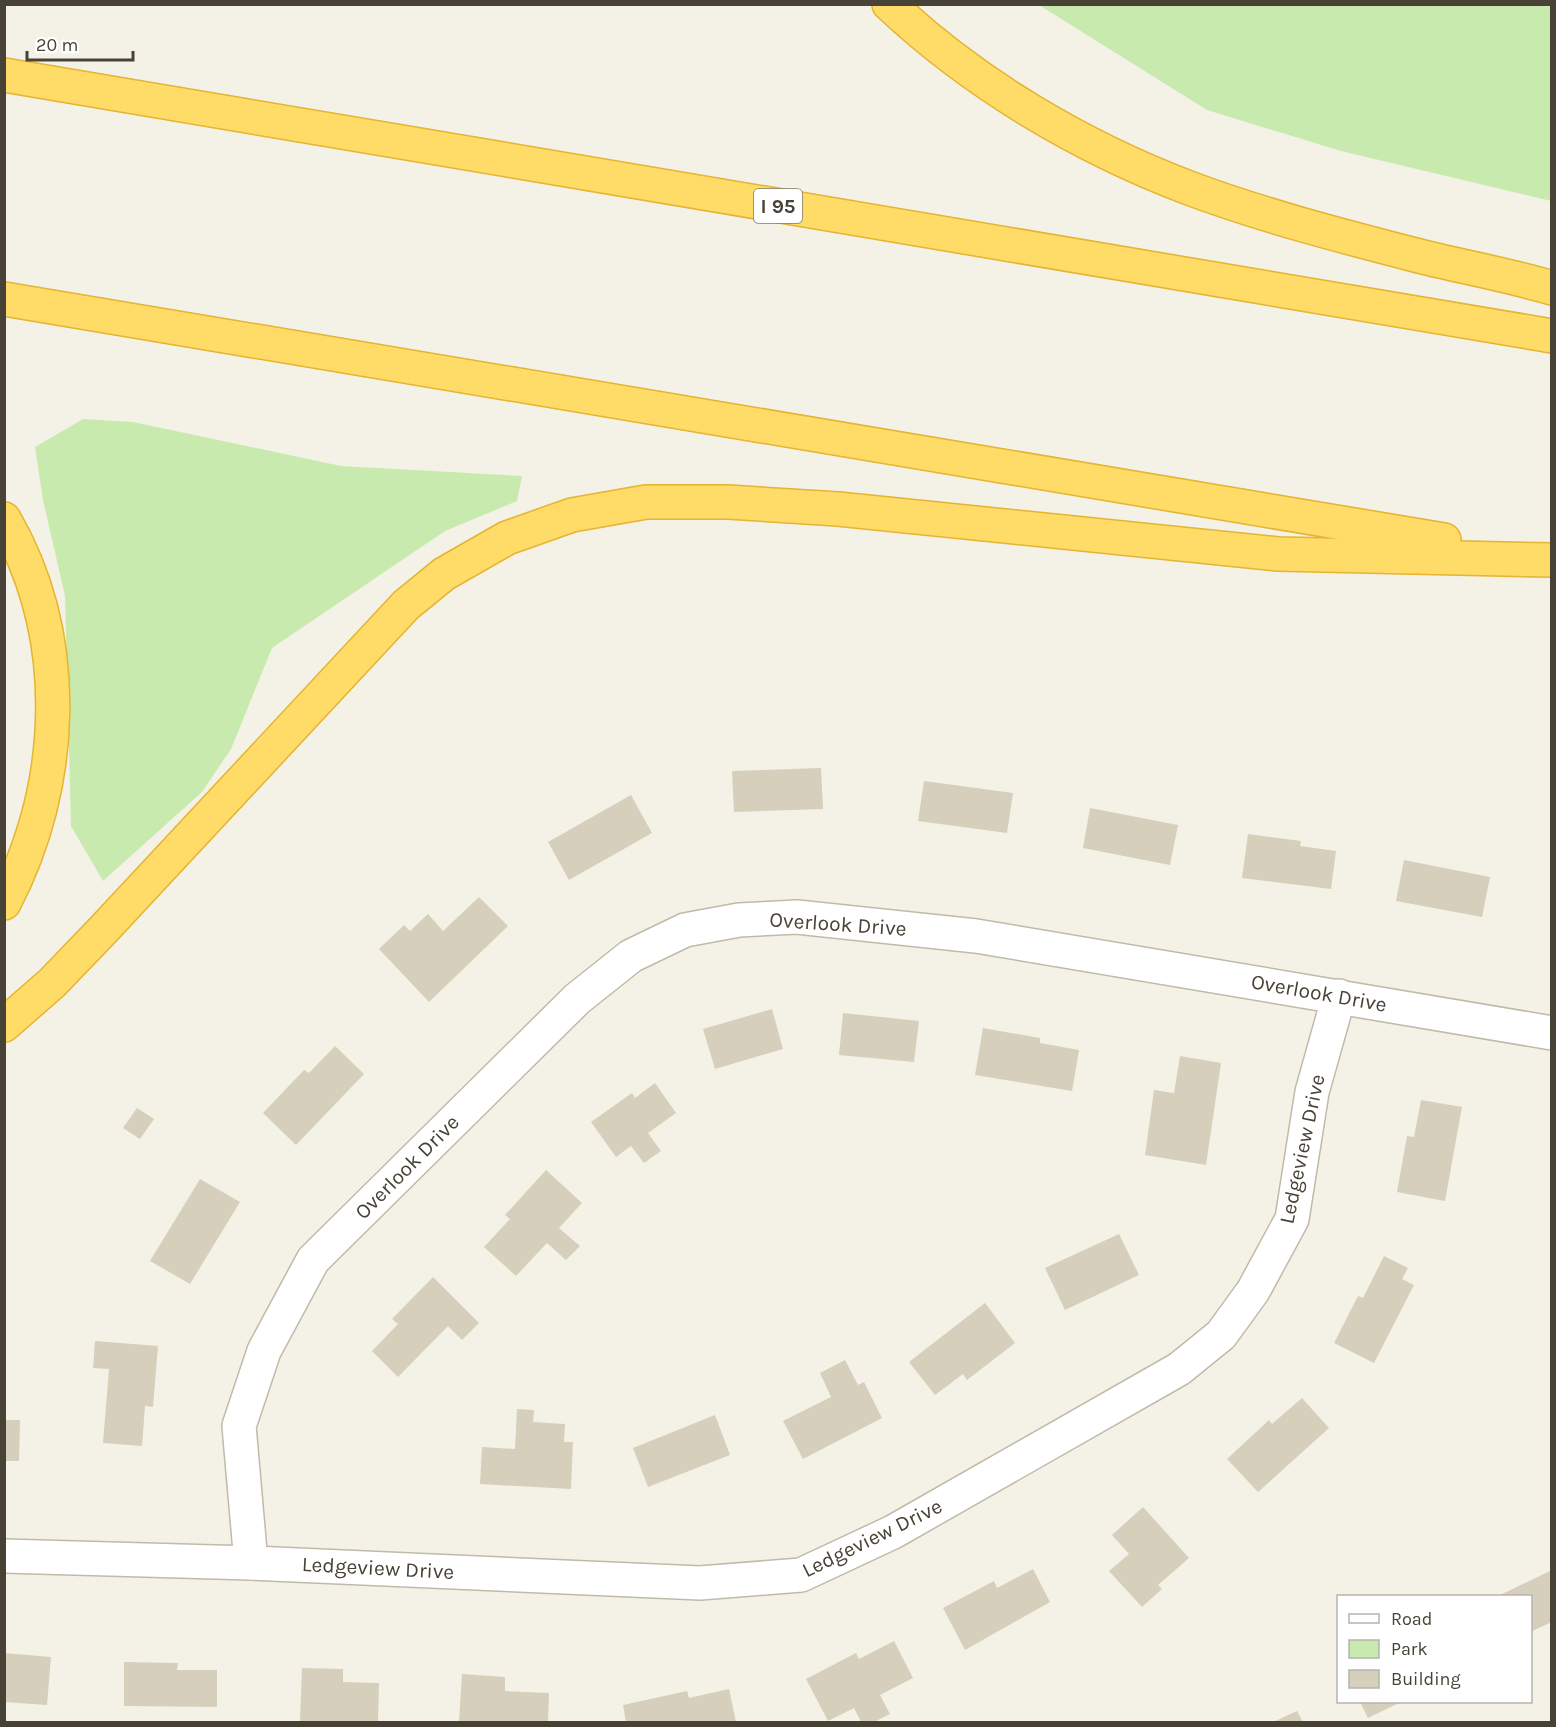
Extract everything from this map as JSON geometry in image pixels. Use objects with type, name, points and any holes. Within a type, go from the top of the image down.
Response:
[{"type":"highway","points":[[889,4],[952,57],[1012,97],[1093,145],[1161,177],[1251,209],[1418,256],[1551,288]]},
{"type":"highway","name":"I 95","points":[[4,75],[1551,336]]},
{"type":"highway","points":[[4,299],[1551,559]]},
{"type":"highway","points":[[4,1025],[52,983],[103,930],[406,605],[444,574],[479,553],[507,538],[572,515],[646,502],[738,503],[873,512],[1278,554],[1551,559]]},
{"type":"highway","points":[[4,519],[33,581],[48,644],[52,690],[52,739],[41,813],[26,858],[4,903]]},
{"type":"street","name":"Overlook Drive","points":[[251,1563],[240,1426],[264,1352],[313,1260],[577,999],[631,956],[685,930],[739,920],[797,917],[976,936],[1551,1033]]},
{"type":"street","name":"Ledgeview Drive","points":[[4,1556],[251,1563],[700,1583],[801,1575],[893,1532],[1179,1370],[1221,1335],[1253,1291],[1292,1219],[1312,1092],[1340,996]]},
{"type":"green space","points":[[1039,5],[1551,5],[1551,201],[1341,151],[1207,110]]},
{"type":"green space","points":[[83,419],[133,422],[341,466],[522,476],[517,501],[445,531],[272,648],[231,749],[202,792],[103,881],[71,826],[65,596],[43,500],[35,447]]},
{"type":"building","points":[[821,768],[823,809],[734,812],[732,771]]},
{"type":"building","points":[[924,781],[1013,793],[1007,833],[918,821]]},
{"type":"building","points":[[631,795],[652,833],[569,880],[548,842]]},
{"type":"building","points":[[1090,808],[1178,825],[1170,865],[1083,848]]},
{"type":"building","points":[[1248,834],[1301,841],[1300,846],[1336,851],[1331,889],[1242,878]]},
{"type":"building","points":[[1404,860],[1490,877],[1482,917],[1396,901]]},
{"type":"building","points":[[479,897],[508,926],[429,1002],[379,949],[404,925],[410,931],[428,914],[443,931]]},
{"type":"building","points":[[772,1009],[783,1049],[715,1069],[703,1029]]},
{"type":"building","points":[[843,1013],[919,1021],[914,1062],[839,1055]]},
{"type":"building","points":[[983,1028],[1040,1038],[1040,1043],[1079,1050],[1072,1091],[975,1075]]},
{"type":"building","points":[[335,1046],[364,1074],[296,1145],[263,1113],[304,1070],[309,1073]]},
{"type":"building","points":[[1180,1056],[1221,1063],[1206,1165],[1145,1155],[1154,1090],[1174,1093]]},
{"type":"building","points":[[655,1083],[676,1113],[648,1133],[661,1151],[644,1163],[631,1146],[616,1157],[591,1122],[632,1093],[635,1098]]},
{"type":"building","points":[[1421,1100],[1462,1107],[1445,1201],[1397,1192],[1407,1136],[1414,1137]]},
{"type":"building","points":[[137,1108],[154,1119],[140,1139],[123,1128]]},
{"type":"building","points":[[546,1170],[582,1203],[559,1228],[580,1246],[566,1260],[547,1243],[516,1276],[484,1247],[510,1219],[505,1215]]},
{"type":"building","points":[[200,1179],[240,1202],[190,1284],[150,1261]]},
{"type":"building","points":[[1119,1234],[1139,1275],[1065,1310],[1045,1268]]},
{"type":"building","points":[[1384,1256],[1408,1268],[1402,1279],[1414,1285],[1374,1363],[1334,1343],[1358,1296],[1363,1298]]},
{"type":"building","points":[[433,1277],[479,1323],[462,1340],[448,1326],[398,1377],[372,1351],[398,1324],[392,1319]]},
{"type":"building","points":[[985,1303],[1015,1343],[967,1380],[963,1374],[935,1395],[909,1362]]},
{"type":"building","points":[[95,1341],[158,1346],[153,1407],[145,1406],[142,1446],[103,1443],[109,1369],[93,1368]]},
{"type":"building","points":[[845,1360],[858,1385],[864,1382],[882,1418],[803,1459],[783,1421],[831,1397],[820,1373]]},
{"type":"building","points":[[1302,1398],[1329,1428],[1258,1492],[1227,1459],[1269,1420],[1272,1424]]},
{"type":"building","points":[[517,1409],[534,1410],[533,1422],[565,1424],[564,1442],[573,1442],[571,1489],[480,1484],[482,1447],[515,1449]]},
{"type":"building","points":[[715,1415],[730,1455],[648,1487],[633,1448]]},
{"type":"building","points":[[4,1420],[20,1420],[19,1461],[4,1461]]},
{"type":"building","points":[[1143,1507],[1189,1558],[1158,1585],[1162,1589],[1142,1607],[1109,1571],[1129,1554],[1112,1535]]},
{"type":"building","points":[[1033,1569],[1050,1602],[965,1650],[943,1608],[994,1581],[997,1588]]},
{"type":"building","points":[[1552,1570],[1552,1622],[1532,1631],[1532,1595],[1500,1595]]},
{"type":"building","points":[[894,1641],[913,1678],[880,1695],[890,1714],[874,1722],[861,1722],[854,1708],[828,1721],[806,1679],[856,1653],[859,1659]]},
{"type":"building","points":[[4,1653],[51,1657],[47,1705],[4,1702]]},
{"type":"building","points":[[124,1662],[178,1663],[177,1670],[217,1670],[217,1707],[124,1706]]},
{"type":"building","points":[[302,1668],[343,1669],[343,1682],[379,1683],[378,1722],[300,1722]]},
{"type":"building","points":[[462,1674],[505,1677],[505,1691],[549,1693],[548,1722],[459,1722]]},
{"type":"building","points":[[729,1689],[736,1722],[626,1722],[623,1705],[687,1691],[689,1698]]},
{"type":"building","points":[[1360,1703],[1399,1703],[1368,1718]]},
{"type":"building","points":[[1297,1711],[1303,1722],[1273,1722]]}]
